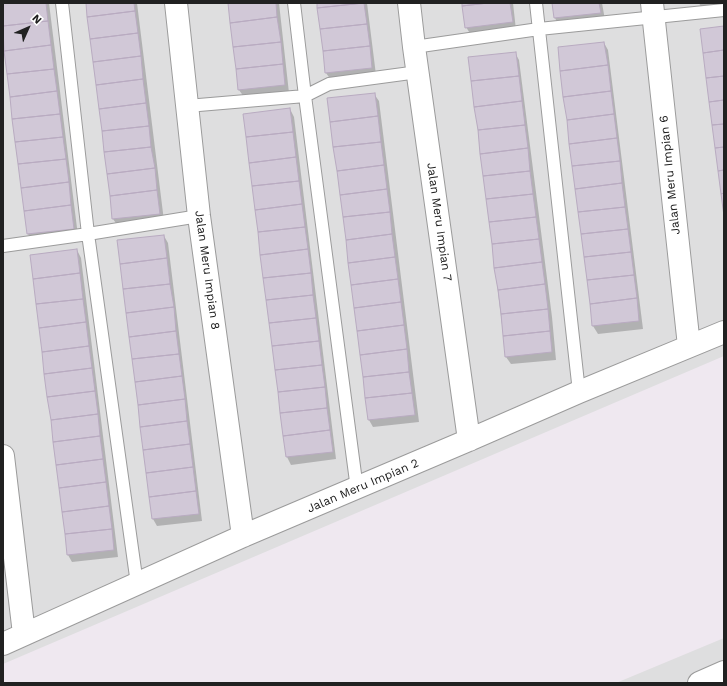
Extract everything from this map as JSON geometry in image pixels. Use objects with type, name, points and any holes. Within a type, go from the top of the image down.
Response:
[{"type":"street","name":"Jalan Meru Impian 8","points":[[176,3],[199,216],[243,536]]},
{"type":"street","name":"Jalan Meru Impian 7","points":[[409,3],[469,440]]},
{"type":"street","name":"Jalan Meru Impian 6","points":[[652,10],[689,346]]},
{"type":"street","name":"Jalan Meru Impian 2","points":[[3,644],[243,536],[578,392],[724,332]]},
{"type":"street","points":[[3,456],[24,634]]},
{"type":"street","points":[[699,683],[724,672]]},
{"type":"lane","points":[[62,3],[88,234],[137,584]]},
{"type":"lane","points":[[294,3],[357,488]]},
{"type":"lane","points":[[536,3],[578,392]]},
{"type":"lane","points":[[414,47],[538,29],[652,10],[724,10]]},
{"type":"lane","points":[[187,106],[305,96],[329,84],[418,72]]},
{"type":"lane","points":[[3,246],[199,216]]},
{"type":"shaded area","points":[[3,3],[724,3],[724,356],[3,664]]},
{"type":"shaded area","points":[[724,638],[724,683],[616,683]]},
{"type":"building","points":[[3,3],[46,3],[48,21],[3,26]]},
{"type":"building","points":[[86,3],[134,3],[135,11],[87,17]]},
{"type":"building","points":[[228,3],[276,3],[277,17],[230,23]]},
{"type":"building","points":[[317,3],[363,3],[317,8]]},
{"type":"building","points":[[364,3],[367,24],[320,29],[317,8]]},
{"type":"building","points":[[462,3],[488,3],[462,6]]},
{"type":"building","points":[[488,3],[510,3],[513,22],[465,28],[462,6]]},
{"type":"building","points":[[552,3],[599,3],[601,13],[554,18]]},
{"type":"building","points":[[135,11],[138,33],[90,39],[87,17]]},
{"type":"building","points":[[277,17],[281,42],[233,47],[230,23]]},
{"type":"building","points":[[48,21],[51,45],[4,51],[3,26]]},
{"type":"building","points":[[367,24],[370,46],[323,51],[320,29]]},
{"type":"building","points":[[724,26],[724,50],[703,53],[700,29]]},
{"type":"building","points":[[138,33],[141,56],[93,62],[90,39]]},
{"type":"building","points":[[281,42],[283,64],[236,69],[233,47]]},
{"type":"building","points":[[604,42],[608,65],[560,71],[558,47]]},
{"type":"building","points":[[51,45],[54,69],[7,74],[4,51]]},
{"type":"building","points":[[370,46],[372,68],[325,73],[323,51]]},
{"type":"building","points":[[724,50],[724,76],[706,78],[703,53]]},
{"type":"building","points":[[516,52],[519,76],[471,81],[468,57]]},
{"type":"building","points":[[141,56],[143,79],[96,85],[93,62]]},
{"type":"building","points":[[283,64],[285,85],[238,90],[236,69]]},
{"type":"building","points":[[608,65],[611,91],[563,97],[560,71]]},
{"type":"building","points":[[54,69],[57,91],[10,97],[7,74]]},
{"type":"building","points":[[519,76],[522,101],[474,107],[471,81]]},
{"type":"building","points":[[724,76],[724,100],[709,102],[706,78]]},
{"type":"building","points":[[143,79],[146,103],[99,109],[96,85]]},
{"type":"building","points":[[57,91],[60,114],[12,119],[10,97]]},
{"type":"building","points":[[611,91],[614,114],[567,120],[563,97]]},
{"type":"building","points":[[375,93],[378,116],[330,122],[327,98]]},
{"type":"building","points":[[724,100],[724,124],[712,125],[709,102]]},
{"type":"building","points":[[522,101],[525,125],[478,130],[474,107]]},
{"type":"building","points":[[146,103],[149,126],[102,131],[99,109]]},
{"type":"building","points":[[290,108],[293,132],[246,137],[243,114]]},
{"type":"building","points":[[60,114],[63,137],[15,142],[12,119]]},
{"type":"building","points":[[614,114],[617,138],[569,144],[567,120]]},
{"type":"building","points":[[378,116],[381,142],[333,147],[330,122]]},
{"type":"building","points":[[724,124],[724,147],[715,148],[712,125]]},
{"type":"building","points":[[525,125],[528,148],[480,154],[478,130]]},
{"type":"building","points":[[149,126],[151,147],[104,152],[102,131]]},
{"type":"building","points":[[293,132],[296,157],[249,163],[246,137]]},
{"type":"building","points":[[63,137],[66,159],[18,164],[15,142]]},
{"type":"building","points":[[617,138],[620,161],[572,166],[569,144]]},
{"type":"building","points":[[381,142],[384,165],[337,171],[333,147]]},
{"type":"building","points":[[151,147],[155,168],[107,174],[104,152]]},
{"type":"building","points":[[724,147],[724,170],[718,171],[715,148]]},
{"type":"building","points":[[528,148],[530,171],[483,176],[480,154]]},
{"type":"building","points":[[296,157],[299,181],[252,186],[249,163]]},
{"type":"building","points":[[66,159],[69,182],[21,188],[18,164]]},
{"type":"building","points":[[620,161],[622,183],[575,189],[572,166]]},
{"type":"building","points":[[384,165],[387,189],[340,195],[337,171]]},
{"type":"building","points":[[155,168],[157,190],[110,196],[107,174]]},
{"type":"building","points":[[724,170],[724,193],[721,194],[718,171]]},
{"type":"building","points":[[530,171],[533,194],[486,199],[483,176]]},
{"type":"building","points":[[299,181],[302,204],[255,210],[252,186]]},
{"type":"building","points":[[69,182],[71,205],[24,211],[21,188]]},
{"type":"building","points":[[622,183],[625,207],[578,212],[575,189]]},
{"type":"building","points":[[387,189],[390,212],[343,217],[340,195]]},
{"type":"building","points":[[157,190],[160,214],[112,219],[110,196]]},
{"type":"building","points":[[724,193],[724,216],[721,194]]},
{"type":"building","points":[[533,194],[536,217],[489,222],[486,199]]},
{"type":"building","points":[[302,204],[305,227],[258,232],[255,210]]},
{"type":"building","points":[[71,205],[74,229],[27,234],[24,211]]},
{"type":"building","points":[[625,207],[628,229],[581,234],[578,212]]},
{"type":"building","points":[[390,212],[392,234],[346,240],[343,217]]},
{"type":"building","points":[[536,217],[539,239],[492,244],[489,222]]},
{"type":"building","points":[[305,227],[308,249],[260,255],[258,232]]},
{"type":"building","points":[[628,229],[631,252],[584,257],[581,234]]},
{"type":"building","points":[[392,234],[395,257],[348,263],[346,240]]},
{"type":"building","points":[[164,235],[167,258],[120,264],[117,240]]},
{"type":"building","points":[[539,239],[542,262],[494,268],[492,244]]},
{"type":"building","points":[[77,249],[80,273],[33,279],[30,255]]},
{"type":"building","points":[[308,249],[311,273],[263,278],[260,255]]},
{"type":"building","points":[[631,252],[634,275],[587,280],[584,257]]},
{"type":"building","points":[[395,257],[398,279],[351,285],[348,263]]},
{"type":"building","points":[[167,258],[170,284],[123,289],[120,264]]},
{"type":"building","points":[[542,262],[545,284],[498,290],[494,268]]},
{"type":"building","points":[[80,273],[83,299],[36,304],[33,279]]},
{"type":"building","points":[[311,273],[313,295],[266,300],[263,278]]},
{"type":"building","points":[[634,275],[637,298],[590,304],[587,280]]},
{"type":"building","points":[[398,279],[401,302],[354,308],[351,285]]},
{"type":"building","points":[[170,284],[174,307],[126,313],[123,289]]},
{"type":"building","points":[[545,284],[548,309],[501,314],[498,290]]},
{"type":"building","points":[[313,295],[316,318],[269,323],[266,300]]},
{"type":"building","points":[[637,298],[639,321],[592,326],[590,304]]},
{"type":"building","points":[[83,299],[86,322],[39,328],[36,304]]},
{"type":"building","points":[[401,302],[404,325],[357,331],[354,308]]},
{"type":"building","points":[[174,307],[176,331],[129,337],[126,313]]},
{"type":"building","points":[[548,309],[550,331],[503,336],[501,314]]},
{"type":"building","points":[[316,318],[319,341],[272,346],[269,323]]},
{"type":"building","points":[[86,322],[89,346],[42,352],[39,328]]},
{"type":"building","points":[[404,325],[407,349],[360,355],[357,331]]},
{"type":"building","points":[[176,331],[179,354],[132,359],[129,337]]},
{"type":"building","points":[[550,331],[552,352],[505,357],[503,336]]},
{"type":"building","points":[[319,341],[322,365],[275,370],[272,346]]},
{"type":"building","points":[[89,346],[92,368],[44,374],[42,352]]},
{"type":"building","points":[[407,349],[409,372],[363,377],[360,355]]},
{"type":"building","points":[[179,354],[182,376],[135,382],[132,359]]},
{"type":"building","points":[[322,365],[325,387],[278,392],[275,370]]},
{"type":"building","points":[[92,368],[95,391],[47,397],[44,374]]},
{"type":"building","points":[[409,372],[412,393],[365,398],[363,377]]},
{"type":"building","points":[[182,376],[185,399],[138,405],[135,382]]},
{"type":"building","points":[[325,387],[327,408],[280,413],[278,392]]},
{"type":"building","points":[[95,391],[98,414],[51,420],[47,397]]},
{"type":"building","points":[[412,393],[415,415],[368,420],[365,398]]},
{"type":"building","points":[[185,399],[187,421],[140,427],[138,405]]},
{"type":"building","points":[[327,408],[330,430],[283,436],[280,413]]},
{"type":"building","points":[[98,414],[100,436],[53,442],[51,420]]},
{"type":"building","points":[[187,421],[190,444],[143,450],[140,427]]},
{"type":"building","points":[[330,430],[333,452],[286,457],[283,436]]},
{"type":"building","points":[[100,436],[103,459],[56,465],[53,442]]},
{"type":"building","points":[[190,444],[193,467],[146,473],[143,450]]},
{"type":"building","points":[[103,459],[106,482],[59,488],[56,465]]},
{"type":"building","points":[[193,467],[196,491],[149,497],[146,473]]},
{"type":"building","points":[[106,482],[109,506],[62,512],[59,488]]},
{"type":"building","points":[[196,491],[199,514],[152,519],[149,497]]},
{"type":"building","points":[[109,506],[112,529],[65,534],[62,512]]},
{"type":"building","points":[[112,529],[114,550],[67,555],[65,534]]}]
